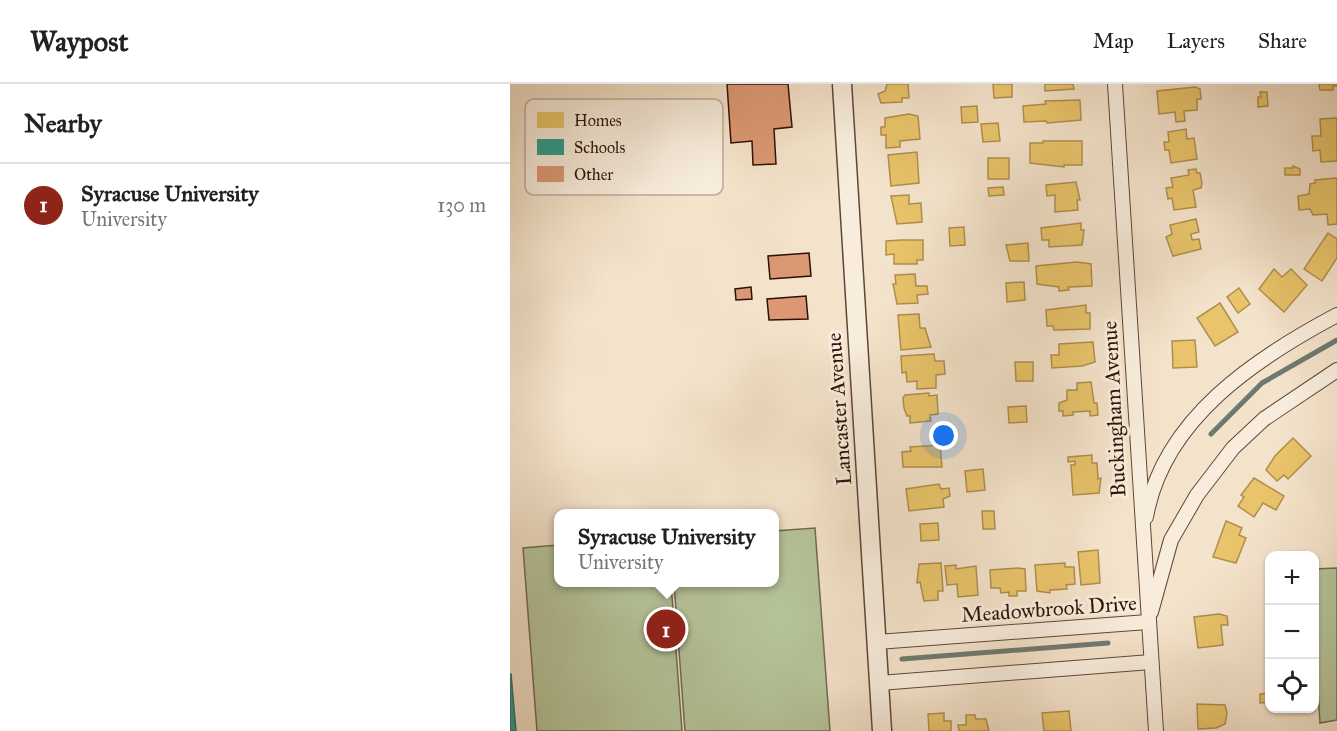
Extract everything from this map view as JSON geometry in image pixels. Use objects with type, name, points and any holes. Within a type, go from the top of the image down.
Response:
[{"type":"street","name":"Lancaster Avenue","points":[[842,84],[882,731]]},
{"type":"street","name":"Buckingham Avenue","points":[[1115,84],[1156,731]]},
{"type":"street","points":[[1143,540],[1150,498],[1157,477],[1176,444],[1209,405],[1236,378],[1269,354],[1337,315]]},
{"type":"street","name":"Meadowbrook Drive","points":[[877,642],[1149,622],[1171,540],[1197,495],[1233,448],[1264,419],[1337,370]]},
{"type":"street","points":[[879,683],[1151,662]]},
{"type":"green space","points":[[815,528],[830,731],[685,731],[674,587],[779,587],[779,531]]},
{"type":"green space","points":[[554,545],[554,587],[671,587],[682,731],[537,731],[523,548]]},
{"type":"green space","points":[[1337,568],[1337,720],[1320,723],[1319,706],[1319,569]]},
{"type":"building: Homes","points":[[887,84],[908,84],[909,98],[902,98],[902,102],[881,103],[878,94],[885,91]]},
{"type":"building: Homes","points":[[993,84],[1012,84],[1012,97],[994,98]]},
{"type":"building: Homes","points":[[1045,84],[1073,84],[1074,89],[1045,91]]},
{"type":"building: Homes","points":[[1319,84],[1337,84],[1337,86],[1333,86],[1333,90],[1320,90]]},
{"type":"building: Homes","points":[[1195,87],[1200,89],[1201,99],[1197,99],[1197,110],[1184,111],[1185,121],[1176,122],[1175,112],[1159,114],[1157,91]]},
{"type":"building: Homes","points":[[1260,92],[1267,92],[1268,106],[1258,107]]},
{"type":"building: Homes","points":[[1080,100],[1081,120],[1047,123],[1046,121],[1024,122],[1023,106],[1046,104],[1045,101]]},
{"type":"building: Homes","points":[[977,106],[978,122],[962,123],[961,107]]},
{"type":"building: Homes","points":[[909,114],[918,116],[920,139],[900,141],[900,147],[886,148],[886,135],[881,135],[881,127],[885,127],[885,118]]},
{"type":"building: Homes","points":[[1337,118],[1337,161],[1321,162],[1320,150],[1313,151],[1312,136],[1321,136],[1320,119]]},
{"type":"building: Homes","points":[[998,123],[1000,141],[983,142],[981,124]]},
{"type":"building: Homes","points":[[1186,129],[1187,139],[1194,138],[1197,159],[1171,163],[1169,150],[1165,150],[1164,142],[1169,142],[1168,132]]},
{"type":"building: Homes","points":[[1043,141],[1082,141],[1082,165],[1064,165],[1064,167],[1030,163],[1030,143],[1043,143]]},
{"type":"building: Homes","points":[[917,152],[919,183],[891,186],[888,155]]},
{"type":"building: Homes","points":[[988,158],[1009,158],[1009,179],[988,179]]},
{"type":"building: Homes","points":[[1293,166],[1300,169],[1300,175],[1285,175],[1285,168],[1293,168]]},
{"type":"building: Homes","points":[[1196,169],[1197,173],[1200,173],[1202,183],[1201,188],[1193,190],[1196,207],[1174,210],[1172,198],[1168,199],[1166,188],[1173,187],[1171,178],[1189,175],[1188,170]]},
{"type":"building: Homes","points":[[1337,178],[1337,224],[1328,225],[1327,214],[1313,215],[1310,209],[1299,210],[1298,196],[1309,194],[1310,184],[1315,183],[1315,180]]},
{"type":"building: Homes","points":[[1076,182],[1080,200],[1077,200],[1078,210],[1055,212],[1055,195],[1047,196],[1046,185]]},
{"type":"building: Homes","points":[[1003,187],[1004,195],[989,196],[988,188]]},
{"type":"building: Homes","points":[[909,195],[909,204],[921,203],[922,222],[897,224],[891,196]]},
{"type":"building: Homes","points":[[1196,219],[1199,232],[1191,234],[1192,240],[1199,239],[1201,249],[1173,256],[1166,237],[1172,234],[1170,225]]},
{"type":"building: Homes","points":[[1081,223],[1081,230],[1084,230],[1082,245],[1049,247],[1049,240],[1042,240],[1041,228]]},
{"type":"building: Homes","points":[[964,227],[965,245],[950,246],[949,228]]},
{"type":"building: Homes","points":[[1328,233],[1337,239],[1337,258],[1322,281],[1304,269]]},
{"type":"building: Homes","points":[[923,240],[923,260],[917,260],[917,264],[894,264],[894,254],[886,255],[886,241]]},
{"type":"building: Homes","points":[[1028,243],[1029,261],[1010,261],[1006,245]]},
{"type":"building: Homes","points":[[1077,262],[1091,264],[1092,286],[1068,287],[1069,290],[1059,291],[1059,287],[1037,284],[1036,266]]},
{"type":"building: Homes","points":[[1274,269],[1282,277],[1291,269],[1307,285],[1284,312],[1259,289]]},
{"type":"building: Homes","points":[[915,274],[916,286],[927,286],[928,294],[917,295],[918,303],[897,304],[893,284],[896,284],[895,275]]},
{"type":"building: Homes","points":[[1024,282],[1025,300],[1007,302],[1006,283]]},
{"type":"building: Homes","points":[[1239,288],[1250,304],[1238,313],[1227,297]]},
{"type":"building: Homes","points":[[1220,303],[1238,332],[1215,346],[1197,318]]},
{"type":"building: Homes","points":[[1086,305],[1086,313],[1090,313],[1090,329],[1054,330],[1053,326],[1047,326],[1046,310]]},
{"type":"building: Homes","points":[[919,314],[920,328],[925,328],[931,347],[901,350],[898,315]]},
{"type":"building: Homes","points":[[1195,340],[1197,367],[1173,368],[1172,341]]},
{"type":"building: Homes","points":[[1093,342],[1095,362],[1082,366],[1052,368],[1051,355],[1059,355],[1059,344]]},
{"type":"building: Homes","points":[[934,354],[935,361],[944,361],[945,374],[936,375],[936,388],[917,389],[917,381],[907,382],[906,372],[902,373],[901,356]]},
{"type":"building: Homes","points":[[1015,362],[1033,362],[1033,381],[1016,381]]},
{"type":"building: Homes","points":[[1091,382],[1098,415],[1090,416],[1090,411],[1073,412],[1073,415],[1063,416],[1063,411],[1059,411],[1059,403],[1067,400],[1067,390],[1077,390],[1077,383]]},
{"type":"building: Homes","points":[[929,393],[929,396],[937,395],[938,414],[930,415],[931,421],[910,423],[910,416],[907,416],[903,398],[905,395]]},
{"type":"building: Homes","points":[[1026,406],[1027,422],[1009,423],[1008,407]]},
{"type":"building: Homes","points":[[1293,438],[1311,456],[1288,479],[1284,475],[1277,481],[1266,470],[1275,456]]},
{"type":"building: Homes","points":[[940,445],[942,467],[903,467],[902,452],[911,451],[910,447]]},
{"type":"building: Homes","points":[[1092,455],[1092,463],[1097,463],[1098,479],[1101,478],[1099,493],[1073,495],[1071,465],[1075,465],[1075,461],[1068,462],[1068,457]]},
{"type":"building: Homes","points":[[983,469],[985,490],[967,492],[965,471]]},
{"type":"building: Homes","points":[[1254,478],[1284,496],[1276,510],[1263,503],[1254,517],[1238,506],[1244,497],[1241,495]]},
{"type":"building: Homes","points":[[939,484],[941,489],[949,488],[950,496],[943,499],[944,507],[909,511],[906,489]]},
{"type":"building: Homes","points":[[982,511],[994,511],[995,529],[983,529]]},
{"type":"building: Homes","points":[[1226,521],[1242,528],[1239,535],[1246,538],[1236,563],[1213,557]]},
{"type":"building: Homes","points":[[938,523],[939,540],[921,541],[920,524]]},
{"type":"building: Homes","points":[[1098,550],[1100,583],[1081,585],[1078,552]]},
{"type":"building: Homes","points":[[941,563],[943,591],[938,591],[938,600],[924,601],[920,582],[917,583],[919,564]]},
{"type":"building: Homes","points":[[1065,563],[1065,567],[1074,567],[1075,584],[1066,585],[1067,589],[1050,590],[1050,593],[1037,591],[1035,565]]},
{"type":"building: Homes","points":[[956,565],[956,569],[976,566],[978,595],[958,597],[957,584],[947,585],[945,566]]},
{"type":"building: Homes","points":[[1025,569],[1026,591],[1017,591],[1017,596],[1009,596],[1009,592],[1001,593],[1000,588],[991,588],[990,570]]},
{"type":"building: Homes","points":[[1219,614],[1227,616],[1228,625],[1221,625],[1223,645],[1198,648],[1194,617]]},
{"type":"building: Homes","points":[[1260,694],[1265,694],[1265,702],[1260,703]]},
{"type":"building: Homes","points":[[1197,704],[1225,705],[1227,713],[1225,724],[1216,728],[1198,729]]},
{"type":"building: Homes","points":[[1069,711],[1071,731],[1044,731],[1042,713]]},
{"type":"building: Homes","points":[[944,713],[944,721],[951,721],[951,731],[929,731],[928,714]]},
{"type":"building: Homes","points":[[966,715],[975,715],[976,719],[986,719],[989,731],[959,731],[958,725],[966,725]]},
{"type":"building: Schools","points":[[511,674],[516,731],[510,731]]},
{"type":"building: Other","points":[[727,84],[788,84],[792,127],[774,129],[776,164],[753,165],[752,141],[731,143]]},
{"type":"building: Other","points":[[809,253],[811,276],[770,279],[768,256]]},
{"type":"building: Other","points":[[751,287],[752,299],[736,300],[735,289]]},
{"type":"building: Other","points":[[806,296],[808,319],[769,320],[767,299]]},
{"type":"waterway","points":[[1211,434],[1262,383],[1337,340]]},
{"type":"waterway","points":[[902,659],[1108,643]]},
{"type":"place","name":"Syracuse University","points":[[666,629]]}]
